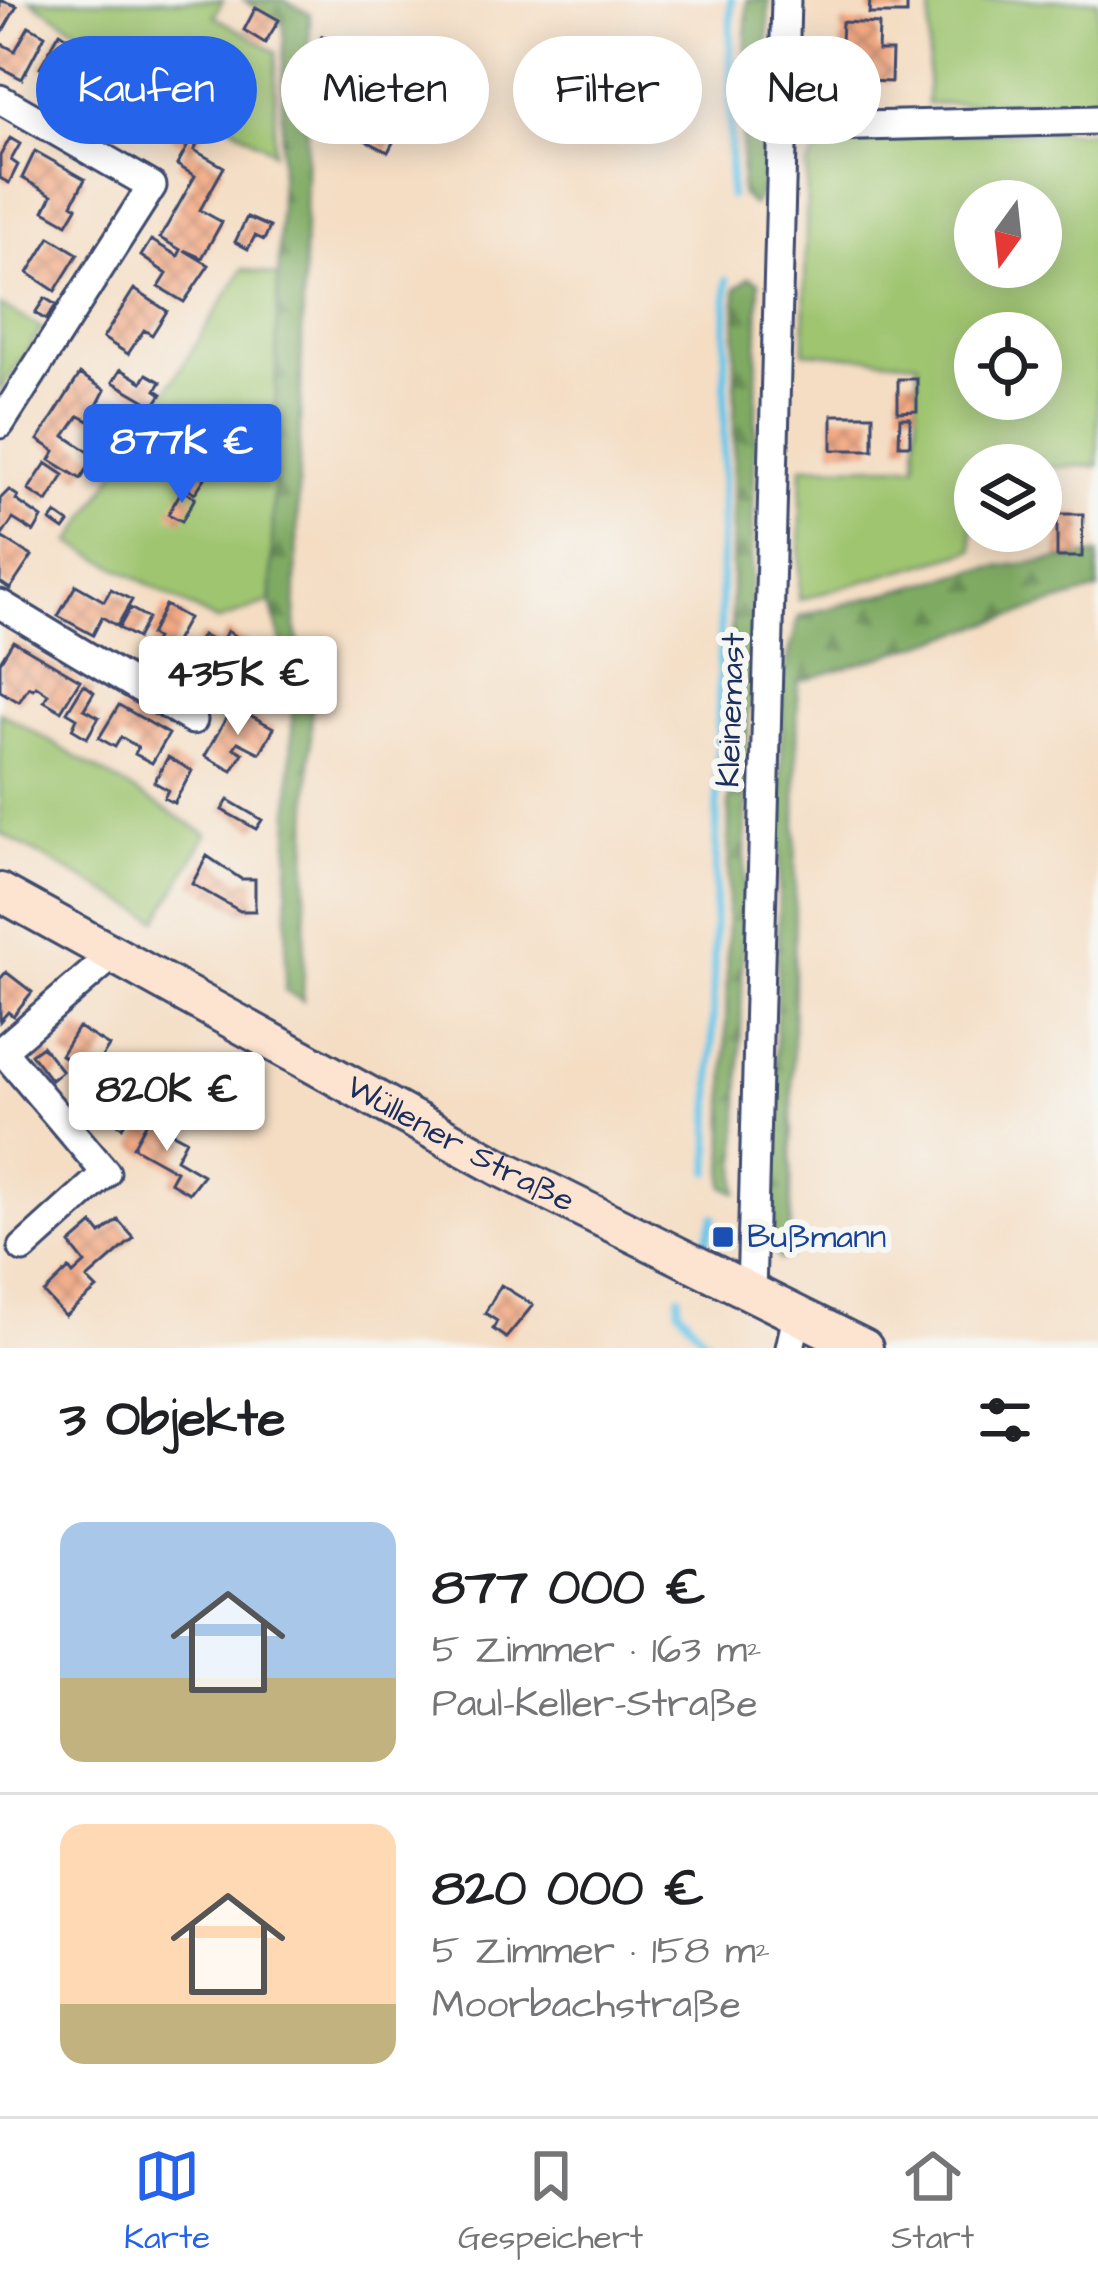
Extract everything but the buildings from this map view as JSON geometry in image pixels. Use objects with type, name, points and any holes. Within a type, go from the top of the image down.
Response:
[{"type":"main road","name":"Wüllener Straße","points":[[0,892],[503,1168],[751,1294],[793,1332],[864,1348]]},
{"type":"street","name":"Kleinemast","points":[[785,36],[786,0]]},
{"type":"street","points":[[0,99],[152,186],[0,424]]},
{"type":"street","points":[[881,126],[1098,120]]},
{"type":"street","name":"Kleinemast","points":[[751,1294],[784,144]]},
{"type":"street","points":[[0,604],[193,719]]},
{"type":"street","points":[[23,1248],[106,1173],[1,1051],[113,954]]},
{"type":"green space","points":[[30,0],[223,0],[214,16],[248,36],[88,36]]},
{"type":"green space","points":[[244,0],[284,0],[310,14],[309,36],[284,36],[284,25]]},
{"type":"green space","points":[[747,0],[769,0],[768,36],[746,36]]},
{"type":"green space","points":[[931,0],[1098,0],[1098,101],[927,104]]},
{"type":"green space","points":[[257,41],[276,52],[274,152],[257,141]]},
{"type":"green space","points":[[1098,131],[1098,466],[1062,466],[1062,444],[954,444],[954,552],[966,552],[799,600],[802,466],[916,465],[918,362],[804,352],[807,168],[821,144],[881,144],[881,134]]},
{"type":"green space","points":[[281,144],[307,144],[295,625],[312,700],[303,1001],[285,991],[293,689],[271,602]]},
{"type":"green space","points":[[743,144],[763,144],[761,194],[753,205],[741,195]]},
{"type":"green space","points":[[243,269],[278,276],[271,602],[217,621],[71,543]]},
{"type":"green space","points":[[750,277],[759,282],[737,1193],[724,1186],[736,288]]},
{"type":"green space","points":[[0,305],[42,328],[0,391]]},
{"type":"green space","points":[[1098,554],[1098,590],[798,682],[790,1257],[779,1260],[772,1248],[783,678],[799,616],[975,570]]},
{"type":"green space","points":[[0,712],[207,834],[158,920],[0,833]]},
{"type":"waterway","points":[[730,196],[731,0]]},
{"type":"waterway","points":[[710,1172],[727,280]]},
{"type":"waterway","points":[[706,1241],[714,1217]]},
{"type":"waterway","points":[[679,1296],[678,1308],[712,1348]]},
{"type":"place","name":"Bußmann","points":[[723,1237]]}]
